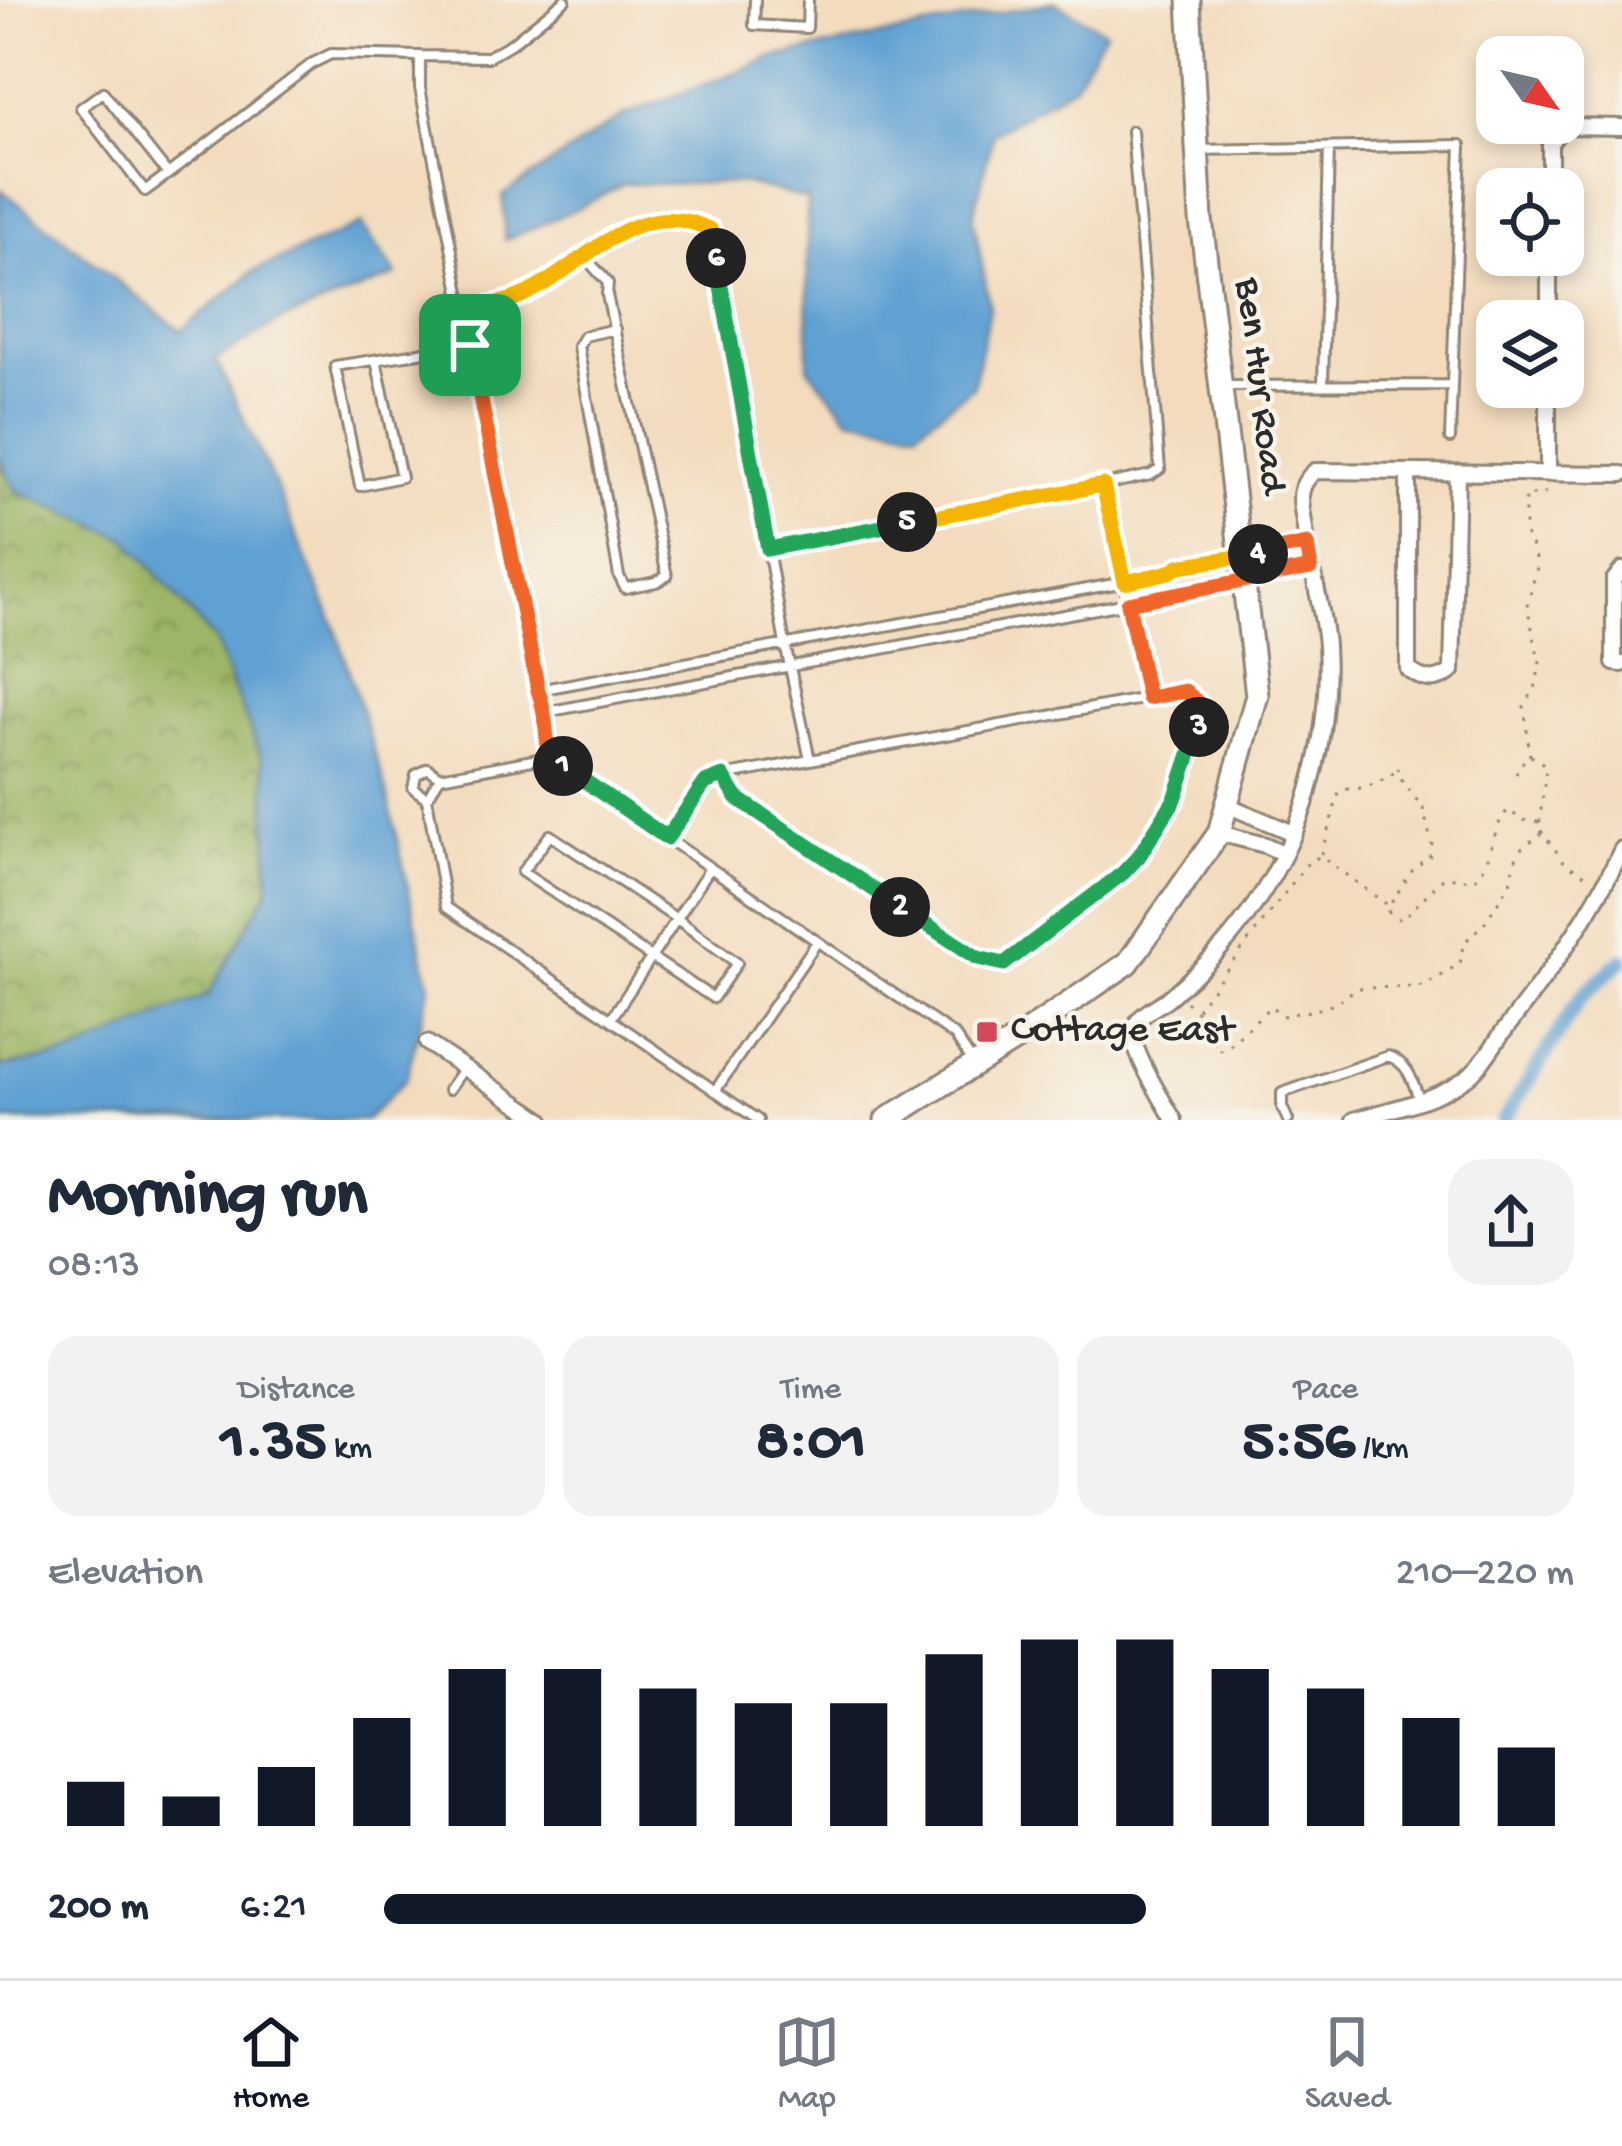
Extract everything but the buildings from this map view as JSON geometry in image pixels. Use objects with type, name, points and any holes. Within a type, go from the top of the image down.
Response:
[{"type":"street","name":"Ben Hur Road","points":[[886,1120],[1128,963],[1219,833],[1257,695],[1201,218],[1189,0]]},
{"type":"street","points":[[1550,168],[1550,144],[1563,126],[1622,127]]},
{"type":"street","points":[[1548,408],[1548,474]]},
{"type":"street","points":[[1174,1120],[1137,1050],[1133,1035],[1139,1018],[1208,962],[1248,917],[1293,833],[1318,758],[1326,647],[1307,544],[1300,491],[1304,481],[1315,471],[1622,474]]},
{"type":"street","points":[[1408,473],[1408,668],[1420,679],[1440,680],[1453,671],[1457,474]]},
{"type":"street","points":[[1242,554],[1307,544]]},
{"type":"street","points":[[1245,580],[1311,568]]},
{"type":"street","points":[[1622,570],[1614,580],[1615,662],[1622,664]]},
{"type":"street","points":[[1227,805],[1293,833]]},
{"type":"street","points":[[1219,833],[1283,853]]},
{"type":"street","points":[[1354,1120],[1420,1100],[1468,1077],[1604,886],[1622,849]]},
{"type":"street","points":[[427,1043],[542,1120]]},
{"type":"lane","points":[[168,174],[103,92],[82,108],[145,191],[168,174],[313,63],[331,53],[488,57],[565,0]]},
{"type":"lane","points":[[754,0],[754,25],[807,28],[808,0]]},
{"type":"lane","points":[[420,56],[420,88],[546,712],[549,757]]},
{"type":"lane","points":[[768,549],[1103,485],[1160,469],[1132,131]]},
{"type":"lane","points":[[1197,150],[1461,146],[1450,438]]},
{"type":"lane","points":[[1323,386],[1329,148]]},
{"type":"lane","points":[[464,310],[498,305],[533,291],[614,234],[646,221],[682,220],[711,230],[810,760]]},
{"type":"lane","points":[[585,257],[608,283],[667,575],[625,588],[619,576],[578,346],[584,336],[615,329]]},
{"type":"lane","points":[[376,360],[401,477],[360,486],[335,366],[470,345]]},
{"type":"lane","points":[[1222,386],[1452,385]]},
{"type":"lane","points":[[1103,485],[1148,698]]},
{"type":"lane","points":[[538,690],[1125,582],[1242,554]]},
{"type":"lane","points":[[546,712],[1245,580]]},
{"type":"lane","points":[[667,838],[705,783],[723,776],[1185,691],[1198,703],[1201,723],[1175,799],[1139,856],[1004,964],[978,958],[737,798],[723,776]]},
{"type":"lane","points":[[427,798],[413,788],[416,776],[428,768],[440,777],[549,757],[955,1036],[975,1065]]},
{"type":"lane","points":[[440,777],[427,798],[446,907],[758,1120]]},
{"type":"lane","points":[[550,835],[677,919],[737,963],[713,998],[522,872],[550,835]]},
{"type":"lane","points":[[610,1018],[710,868]]},
{"type":"lane","points":[[715,1091],[817,941]]},
{"type":"lane","points":[[1288,1120],[1282,1093],[1388,1056],[1400,1060],[1408,1070],[1420,1100]]},
{"type":"lane","points":[[449,1089],[464,1068]]},
{"type":"path","points":[[1530,756],[1524,706],[1535,689],[1540,664],[1527,606],[1537,567],[1525,534],[1525,496],[1544,494],[1568,474]]},
{"type":"path","points":[[1516,774],[1530,756]]},
{"type":"path","points":[[1530,756],[1546,768],[1539,822],[1542,833],[1565,863],[1604,886]]},
{"type":"path","points":[[1196,1010],[1306,866],[1320,856],[1339,793],[1376,784],[1398,770],[1424,808],[1433,849],[1389,906]]},
{"type":"path","points":[[1320,856],[1389,906],[1392,915],[1403,918],[1444,877],[1474,880],[1486,866],[1495,829],[1508,810],[1522,820],[1539,822]]},
{"type":"path","points":[[1175,992],[1196,1010],[1217,1051],[1230,1045],[1271,1006],[1282,1016],[1308,1014],[1340,1002],[1355,988],[1418,987],[1435,980],[1460,963],[1465,942],[1486,921],[1510,883],[1518,851],[1542,833]]},
{"type":"green space","points":[[0,458],[15,490],[127,539],[215,641],[265,767],[269,889],[208,995],[71,1055],[0,1067]]},
{"type":"water","points":[[1054,2],[1105,31],[1074,85],[993,134],[973,218],[990,306],[973,387],[917,430],[850,418],[808,368],[807,199],[743,183],[624,184],[505,240],[503,195],[621,117],[774,57]]},
{"type":"water","points":[[0,189],[181,331],[254,271],[361,224],[397,275],[280,321],[216,360],[334,624],[386,789],[430,987],[406,1079],[366,1120],[0,1120],[0,1067],[71,1055],[208,995],[269,889],[265,767],[215,641],[127,539],[15,490],[0,458]]},
{"type":"waterway","points":[[1504,1120],[1581,997],[1622,960]]},
{"type":"place","name":"Cottage East","points":[[987,1032]]},
{"type":"route","points":[[646,221],[697,223],[711,230],[768,549],[1103,485],[1125,582],[1179,566],[1307,544],[1311,568],[1128,603],[1148,698],[1185,691],[1198,703],[1201,723],[1175,799],[1123,873],[1004,964],[995,964],[978,958],[737,798],[723,776],[705,783],[667,838],[549,757],[546,712],[470,345],[464,310],[498,305],[533,291],[614,234],[646,221]]}]
